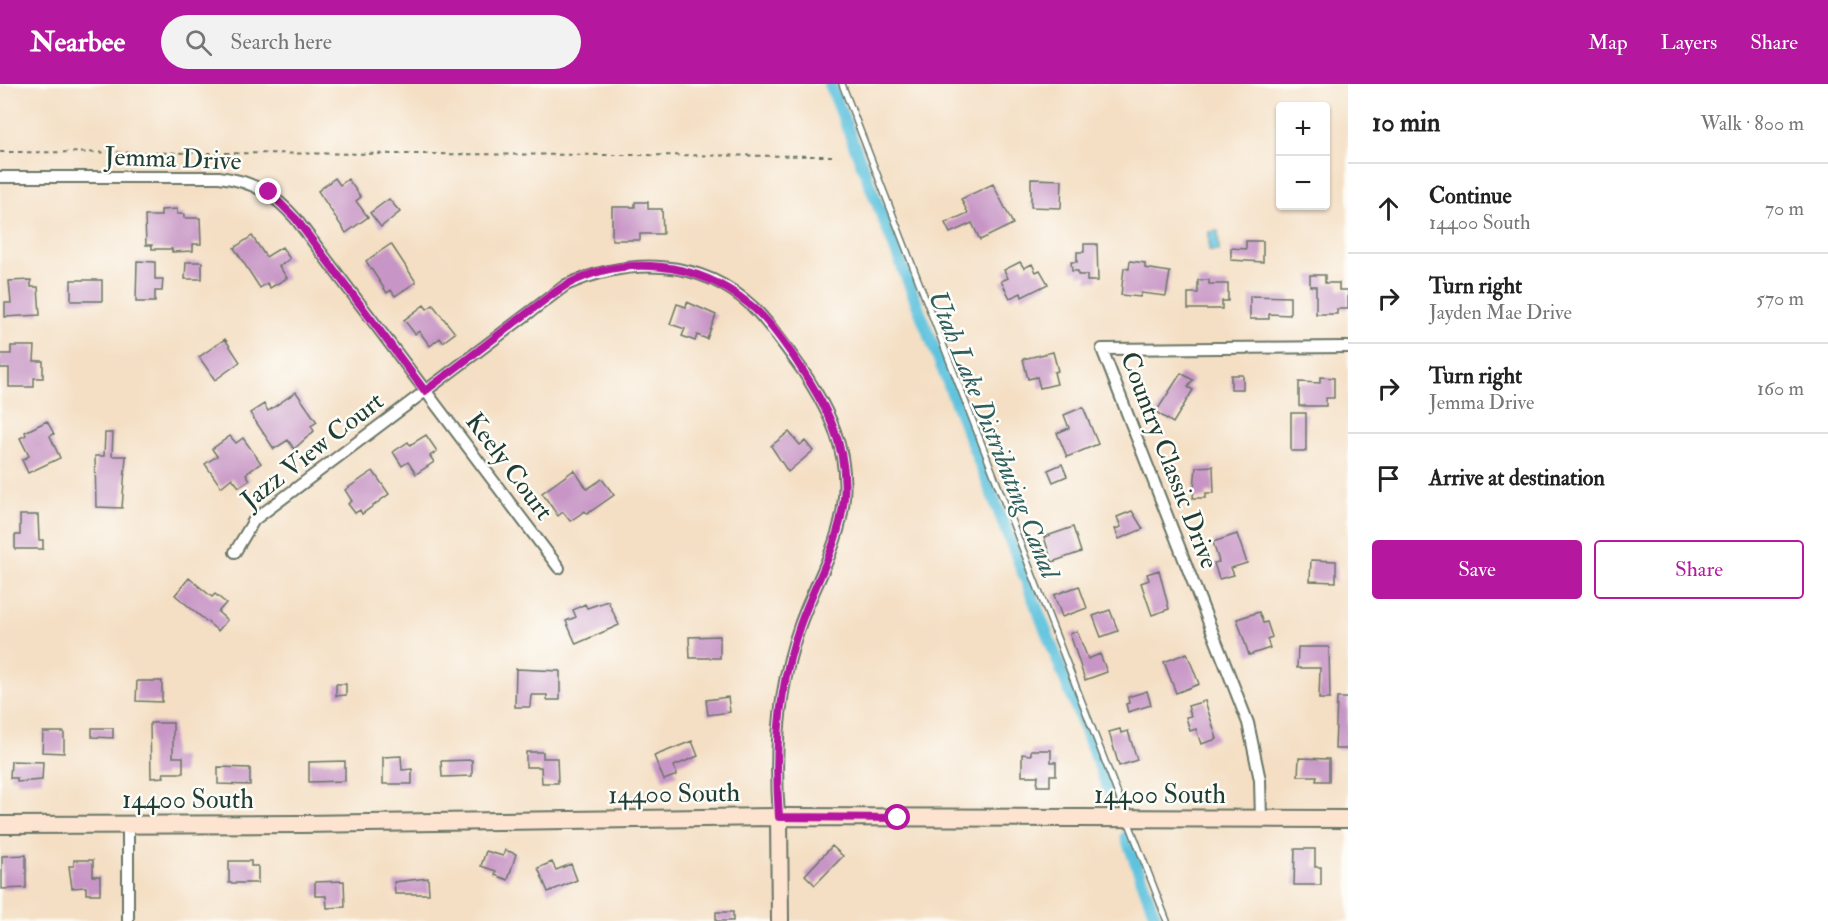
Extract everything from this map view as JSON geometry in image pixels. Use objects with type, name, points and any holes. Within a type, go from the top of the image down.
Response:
[{"type":"street","name":"Jemma Drive","points":[[0,177],[219,177],[254,184],[269,192],[296,219],[425,391]]},
{"type":"street","name":"Jazz View Court","points":[[235,552],[254,520],[566,285],[613,268],[665,267],[690,272],[715,281],[735,293],[766,321],[828,411],[837,432],[844,473],[841,518],[833,546],[801,623],[787,668],[778,724],[779,817]]},
{"type":"street","name":"Country Classic Drive","points":[[1261,820],[1260,780],[1248,723],[1102,349],[1348,347]]},
{"type":"street","name":"Keely Court","points":[[425,391],[559,568]]},
{"type":"street","name":"14400 South","points":[[0,825],[779,817],[1348,819]]},
{"type":"street","points":[[779,817],[780,921]]},
{"type":"street","points":[[128,825],[128,921]]},
{"type":"lane","points":[[842,84],[1167,921]]},
{"type":"path","points":[[0,152],[832,156]]},
{"type":"water","points":[[1218,231],[1219,251],[1209,251],[1209,232]]},
{"type":"building","points":[[335,178],[340,185],[348,179],[361,197],[356,201],[368,217],[346,233],[318,191]]},
{"type":"building","points":[[1031,179],[1062,180],[1061,208],[1031,207]]},
{"type":"building","points":[[993,184],[1013,224],[980,240],[972,223],[950,233],[945,223],[968,213],[961,199]]},
{"type":"building","points":[[389,199],[400,212],[381,227],[370,213]]},
{"type":"building","points":[[635,202],[648,202],[648,209],[662,209],[663,234],[640,234],[640,240],[612,240],[612,207],[635,207]]},
{"type":"building","points":[[177,209],[177,214],[184,214],[184,218],[200,218],[201,244],[193,244],[193,251],[172,252],[172,249],[152,249],[152,245],[146,245],[145,216],[161,216],[161,210]]},
{"type":"building","points":[[252,236],[266,257],[282,247],[290,259],[279,266],[287,278],[270,288],[267,283],[260,288],[234,248]]},
{"type":"building","points":[[1246,241],[1263,241],[1263,262],[1231,260],[1231,248],[1246,249]]},
{"type":"building","points":[[391,244],[416,282],[395,296],[391,290],[387,293],[366,261]]},
{"type":"building","points":[[1084,244],[1097,244],[1098,281],[1087,281],[1087,275],[1078,275],[1078,271],[1072,271],[1071,262],[1077,262],[1077,252],[1084,252]]},
{"type":"building","points":[[137,261],[155,262],[155,279],[163,279],[162,291],[155,291],[155,302],[136,302]]},
{"type":"building","points":[[1130,261],[1145,263],[1145,268],[1170,272],[1166,296],[1141,293],[1140,297],[1121,295],[1124,268],[1129,269]]},
{"type":"building","points":[[186,262],[202,262],[202,279],[185,279]]},
{"type":"building","points":[[1020,262],[1024,268],[1032,264],[1036,272],[1040,270],[1048,284],[1022,297],[1021,293],[1010,298],[1001,281],[1008,278],[1004,270]]},
{"type":"building","points":[[1310,275],[1325,275],[1325,283],[1339,283],[1339,290],[1348,290],[1348,309],[1337,309],[1337,314],[1316,314],[1316,286],[1310,286]]},
{"type":"building","points":[[31,280],[31,287],[38,287],[40,315],[5,317],[5,303],[11,303],[9,281]]},
{"type":"building","points":[[71,280],[102,280],[102,301],[71,301]]},
{"type":"building","points":[[1198,280],[1209,280],[1209,284],[1228,284],[1228,301],[1222,301],[1222,309],[1188,309],[1188,293],[1198,293]]},
{"type":"building","points":[[1250,296],[1290,297],[1290,315],[1269,314],[1269,319],[1250,319]]},
{"type":"building","points":[[687,302],[716,315],[707,339],[697,335],[695,341],[682,336],[685,329],[670,324],[677,304],[686,307]]},
{"type":"building","points":[[424,305],[427,309],[433,305],[455,333],[443,342],[440,338],[430,346],[419,331],[415,334],[404,320]]},
{"type":"building","points":[[225,339],[240,362],[215,380],[199,357]]},
{"type":"building","points":[[11,346],[35,346],[34,361],[43,361],[43,378],[34,378],[34,387],[9,387],[9,368],[0,368],[0,354],[11,354]]},
{"type":"building","points":[[1053,352],[1058,371],[1054,372],[1057,384],[1040,388],[1037,377],[1028,379],[1023,359]]},
{"type":"building","points":[[1181,373],[1193,380],[1188,387],[1193,390],[1173,423],[1156,412]]},
{"type":"building","points":[[1231,375],[1243,375],[1243,389],[1231,389]]},
{"type":"building","points":[[1320,377],[1334,378],[1334,398],[1326,398],[1326,406],[1299,406],[1299,382],[1320,383]]},
{"type":"building","points":[[296,392],[317,422],[311,426],[314,431],[294,449],[288,440],[274,449],[250,413],[264,404],[268,411]]},
{"type":"building","points":[[1083,407],[1098,444],[1067,457],[1057,433],[1069,428],[1064,415]]},
{"type":"building","points":[[1291,413],[1306,413],[1306,451],[1291,451]]},
{"type":"building","points":[[47,421],[54,434],[50,436],[60,458],[28,473],[22,460],[29,456],[20,438],[26,435],[25,432]]},
{"type":"building","points":[[789,432],[800,445],[805,441],[813,451],[788,472],[771,446]]},
{"type":"building","points":[[105,433],[113,433],[112,456],[126,456],[122,508],[96,507],[95,456],[104,456]]},
{"type":"building","points":[[426,435],[437,451],[430,456],[434,462],[416,474],[408,462],[402,466],[393,452],[408,442],[410,445]]},
{"type":"building","points":[[230,436],[236,443],[243,438],[261,463],[246,474],[250,480],[239,487],[232,478],[221,487],[205,464],[217,456],[212,449]]},
{"type":"building","points":[[1062,464],[1067,476],[1053,482],[1048,470]]},
{"type":"building","points":[[1213,466],[1214,493],[1206,493],[1206,498],[1193,498],[1196,467]]},
{"type":"building","points":[[574,470],[587,489],[602,479],[614,495],[587,514],[585,511],[570,521],[563,512],[558,516],[542,493]]},
{"type":"building","points":[[373,471],[389,494],[362,514],[360,510],[355,513],[348,504],[352,501],[345,490]]},
{"type":"building","points":[[1132,511],[1143,529],[1119,539],[1115,529],[1121,527],[1117,517]]},
{"type":"building","points":[[20,515],[38,515],[39,540],[43,540],[43,549],[15,549],[15,535],[20,535]]},
{"type":"building","points":[[1073,527],[1081,552],[1052,562],[1044,537]]},
{"type":"building","points":[[1237,534],[1247,563],[1231,568],[1234,575],[1219,579],[1214,563],[1219,562],[1213,542]]},
{"type":"building","points":[[1311,560],[1336,561],[1336,582],[1310,581]]},
{"type":"building","points":[[1159,570],[1169,609],[1152,615],[1141,583],[1149,580],[1147,574]]},
{"type":"building","points":[[189,578],[212,597],[215,594],[226,603],[218,612],[227,620],[218,631],[175,595]]},
{"type":"building","points":[[1079,586],[1087,608],[1062,617],[1054,595]]},
{"type":"building","points":[[608,601],[619,625],[576,644],[566,621],[576,617],[573,610],[585,604],[587,608]]},
{"type":"building","points":[[1110,610],[1118,631],[1101,637],[1093,616]]},
{"type":"building","points":[[1259,612],[1263,623],[1267,622],[1272,637],[1267,639],[1270,648],[1249,655],[1237,619]]},
{"type":"building","points":[[1077,631],[1088,659],[1100,654],[1107,672],[1085,680],[1070,634]]},
{"type":"building","points":[[720,636],[720,658],[690,658],[689,637]]},
{"type":"building","points":[[1298,647],[1329,647],[1330,699],[1319,699],[1320,668],[1297,668]]},
{"type":"building","points":[[1187,653],[1199,684],[1176,693],[1164,662]]},
{"type":"building","points":[[516,669],[560,671],[560,700],[547,700],[547,695],[531,695],[530,707],[515,707]]},
{"type":"building","points":[[137,681],[162,681],[162,702],[136,701]]},
{"type":"building","points":[[336,684],[346,684],[346,695],[336,696]]},
{"type":"building","points":[[1147,691],[1151,705],[1128,712],[1126,704],[1129,703],[1128,697]]},
{"type":"building","points":[[728,697],[730,712],[708,715],[706,700]]},
{"type":"building","points":[[1337,698],[1348,698],[1348,749],[1335,749]]},
{"type":"building","points":[[1205,701],[1217,739],[1201,744],[1196,729],[1190,731],[1186,717],[1191,716],[1188,706]]},
{"type":"building","points":[[150,723],[173,723],[173,757],[183,757],[183,773],[163,773],[164,777],[151,778]]},
{"type":"building","points":[[92,728],[113,728],[113,738],[92,737]]},
{"type":"building","points":[[1120,729],[1121,733],[1128,731],[1137,760],[1119,766],[1109,732]]},
{"type":"building","points":[[43,732],[64,732],[64,753],[42,752]]},
{"type":"building","points":[[692,741],[698,756],[674,766],[677,775],[664,780],[654,756]]},
{"type":"building","points":[[1031,750],[1051,750],[1051,762],[1056,762],[1056,775],[1050,775],[1050,786],[1037,786],[1038,776],[1022,776],[1022,754],[1031,755]]},
{"type":"building","points":[[526,752],[543,752],[543,758],[557,758],[558,783],[542,783],[541,767],[526,767]]},
{"type":"building","points":[[401,756],[402,770],[412,769],[412,784],[383,784],[383,757]]},
{"type":"building","points":[[1299,758],[1329,759],[1329,781],[1316,781],[1317,776],[1298,776]]},
{"type":"building","points":[[472,760],[472,776],[442,777],[441,761]]},
{"type":"building","points":[[11,761],[43,762],[42,780],[17,782],[17,778],[10,778]]},
{"type":"building","points":[[345,761],[345,781],[309,782],[309,762]]},
{"type":"building","points":[[218,767],[250,768],[250,785],[218,784]]},
{"type":"building","points":[[832,846],[843,856],[815,885],[805,875]]},
{"type":"building","points":[[1295,849],[1315,849],[1315,867],[1321,867],[1321,885],[1294,885]]},
{"type":"building","points":[[505,850],[516,854],[508,880],[495,875],[496,871],[481,866],[486,851],[503,856]]},
{"type":"building","points":[[26,855],[26,888],[2,889],[2,856]]},
{"type":"building","points":[[74,860],[93,860],[93,876],[100,876],[100,894],[86,894],[86,887],[72,888],[69,866],[74,866]]},
{"type":"building","points":[[229,861],[251,861],[251,866],[258,866],[258,883],[229,883]]},
{"type":"building","points":[[552,862],[556,870],[571,864],[577,880],[548,892],[538,868]]},
{"type":"building","points":[[428,878],[429,894],[395,894],[394,882]]},
{"type":"building","points":[[344,881],[345,907],[327,908],[326,896],[315,896],[315,882]]},
{"type":"building","points":[[716,912],[733,912],[733,921],[716,921]]},
{"type":"waterway","name":"Utah Lake Distributing Canal","points":[[830,84],[1113,801]]},
{"type":"waterway","name":"Utah Lake Distributing Canal","points":[[1126,837],[1157,921]]},
{"type":"route","points":[[269,192],[296,219],[425,391],[566,285],[613,268],[665,267],[690,272],[715,281],[751,306],[783,341],[828,411],[837,432],[844,473],[841,518],[833,546],[801,623],[787,668],[778,724],[779,817],[898,818]]}]
